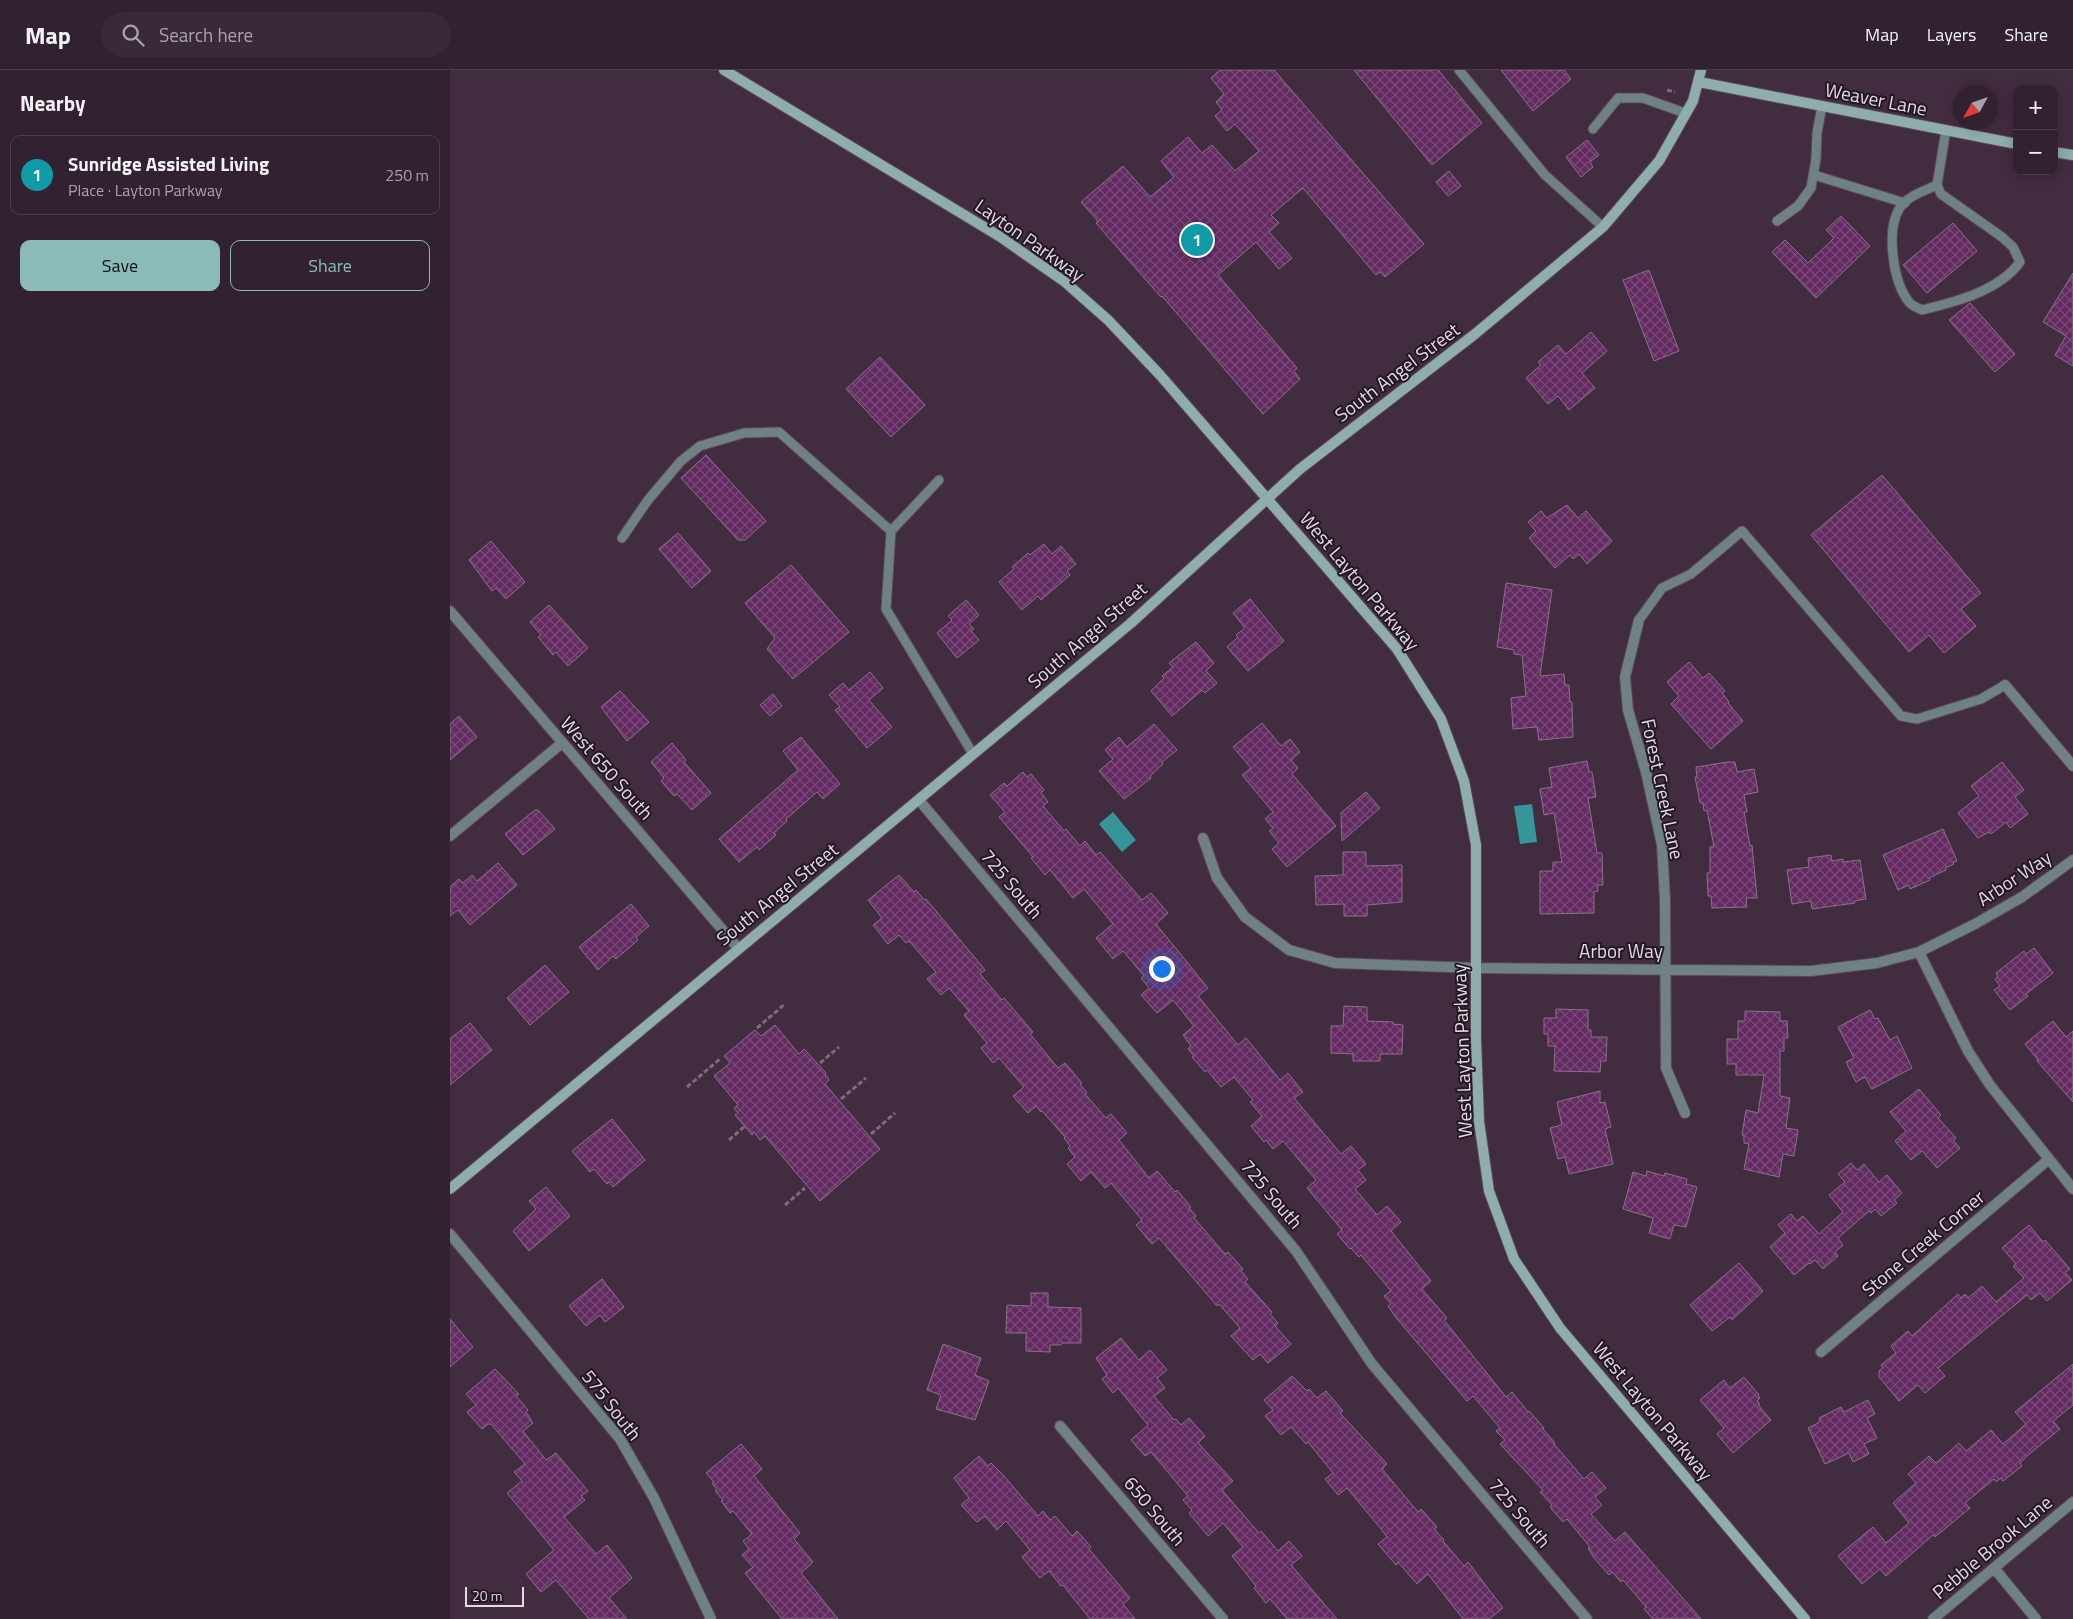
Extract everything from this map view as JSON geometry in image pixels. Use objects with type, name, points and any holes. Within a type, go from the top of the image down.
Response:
[{"type":"main road","name":"Layton Parkway","points":[[724,70],[999,236],[1065,282],[1108,320],[1160,375],[1268,498]]},
{"type":"main road","name":"South Angel Street","points":[[450,1188],[1131,623],[1300,469],[1475,334],[1603,227],[1659,161],[1693,101],[1701,70]]},
{"type":"main road","name":"Weaver Lane","points":[[1699,82],[2013,143]]},
{"type":"main road","points":[[2058,153],[2073,155]]},
{"type":"main road","name":"West Layton Parkway","points":[[1268,498],[1397,649],[1441,719],[1464,781],[1476,845],[1478,1121],[1489,1191],[1514,1259],[1560,1328],[1805,1619]]},
{"type":"street","name":"West 650 South","points":[[450,611],[738,948]]},
{"type":"street","name":"Forest Creek Lane","points":[[1638,620],[1625,677],[1628,710],[1646,772],[1662,845],[1665,900],[1666,1068],[1685,1114]]},
{"type":"street","points":[[2005,685],[2073,766]]},
{"type":"street","points":[[450,836],[562,743]]},
{"type":"street","name":"725 South","points":[[919,800],[1296,1251],[1372,1364],[1581,1617]]},
{"type":"street","name":"Arbor Way","points":[[1203,838],[1217,878],[1245,917],[1289,950],[1335,963],[1476,968],[1665,968],[1811,971],[1878,963],[1919,952],[2022,897],[2073,860]]},
{"type":"street","points":[[1919,952],[1968,1051],[1990,1085],[2073,1189]]},
{"type":"street","name":"Stone Creek Corner","points":[[1821,1352],[2048,1160]]},
{"type":"street","name":"575 South","points":[[450,1234],[620,1440],[654,1498],[711,1619]]},
{"type":"street","name":"650 South","points":[[1060,1426],[1223,1619]]},
{"type":"street","name":"Pebble Brook Lane","points":[[1933,1619],[2073,1502]]},
{"type":"street","points":[[1994,1568],[2036,1619]]},
{"type":"lane","points":[[1459,70],[1545,176],[1603,227]]},
{"type":"lane","points":[[1593,129],[1618,98],[1643,98],[1686,113]]},
{"type":"lane","points":[[1777,220],[1798,206],[1805,199],[1811,188],[1822,106]]},
{"type":"lane","points":[[1937,184],[1909,198],[1899,209],[1894,222],[1892,248],[1897,276],[1910,303],[1922,310],[1940,306],[1999,282],[2012,273],[2020,262],[2013,247],[2002,237],[1951,203],[1941,194],[1937,184],[1946,130]]},
{"type":"lane","points":[[1814,174],[1905,203]]},
{"type":"lane","points":[[622,538],[648,500],[670,474],[700,446],[744,434],[779,432],[890,531]]},
{"type":"lane","points":[[939,480],[890,531],[886,609],[974,754]]},
{"type":"lane","points":[[1638,620],[1662,588],[1691,574],[1742,531],[1902,716],[1917,719],[1981,699],[2005,685]]},
{"type":"path","points":[[1667,90],[1675,92]]},
{"type":"path","points":[[757,1028],[785,1004]]},
{"type":"path","points":[[820,1063],[840,1046]]},
{"type":"path","points":[[687,1087],[721,1058]]},
{"type":"path","points":[[841,1099],[866,1078]]},
{"type":"path","points":[[871,1134],[895,1113]]},
{"type":"path","points":[[729,1140],[745,1126]]},
{"type":"path","points":[[785,1206],[805,1188]]},
{"type":"shaded area","points":[[1532,804],[1537,842],[1520,844],[1514,806]]},
{"type":"shaded area","points":[[1113,812],[1136,840],[1122,852],[1099,824]]},
{"type":"building","points":[[1220,70],[1274,70],[1424,244],[1385,277],[1380,272],[1376,275],[1303,188],[1271,215],[1279,223],[1269,232],[1292,258],[1279,269],[1256,242],[1218,275],[1297,368],[1294,371],[1300,379],[1263,414],[1162,296],[1108,237],[1096,223],[1098,221],[1081,202],[1123,166],[1150,197],[1174,177],[1161,161],[1188,137],[1202,153],[1212,145],[1235,171],[1259,151],[1235,124],[1227,131],[1215,116],[1222,110],[1216,102],[1224,94],[1211,78]]},
{"type":"building","points":[[1354,70],[1438,70],[1482,123],[1432,165]]},
{"type":"building","points":[[1501,70],[1564,70],[1571,79],[1533,111]]},
{"type":"building","points":[[1587,140],[1599,155],[1590,162],[1593,167],[1581,177],[1566,157]]},
{"type":"building","points":[[1449,171],[1461,186],[1448,196],[1436,182]]},
{"type":"building","points":[[1841,216],[1870,246],[1816,298],[1772,252],[1785,240],[1808,263],[1834,238],[1826,230]]},
{"type":"building","points":[[1953,223],[1977,251],[1927,293],[1903,265]]},
{"type":"building","points":[[1649,270],[1679,351],[1654,361],[1623,280]]},
{"type":"building","points":[[2073,273],[2073,366],[2055,355],[2066,336],[2043,322]]},
{"type":"building","points":[[1970,303],[2015,354],[1995,372],[1949,320]]},
{"type":"building","points":[[1591,332],[1607,351],[1582,373],[1595,388],[1569,410],[1558,396],[1548,404],[1526,378],[1541,365],[1538,362],[1558,345],[1566,354]]},
{"type":"building","points":[[880,357],[925,405],[891,437],[846,389]]},
{"type":"building","points":[[706,455],[766,521],[745,540],[738,540],[681,478]]},
{"type":"building","points":[[1882,475],[1981,593],[1961,609],[1976,626],[1944,653],[1929,635],[1909,652],[1811,535]]},
{"type":"building","points":[[1567,505],[1578,518],[1586,511],[1612,541],[1587,564],[1579,554],[1573,559],[1570,555],[1555,568],[1529,538],[1536,531],[1528,522],[1541,511],[1547,518]]},
{"type":"building","points":[[678,533],[711,571],[692,588],[659,549]]},
{"type":"building","points":[[491,541],[525,582],[506,599],[496,588],[492,591],[469,560]]},
{"type":"building","points":[[1044,544],[1052,554],[1061,546],[1076,564],[1067,571],[1070,575],[1041,600],[1038,596],[1022,610],[999,582],[1028,553],[1030,555]]},
{"type":"building","points":[[791,565],[849,632],[793,679],[767,649],[775,638],[745,603]]},
{"type":"building","points":[[1506,583],[1552,590],[1540,676],[1564,674],[1565,685],[1569,685],[1570,702],[1572,702],[1573,737],[1539,740],[1537,727],[1513,729],[1511,698],[1526,696],[1522,655],[1514,654],[1514,650],[1497,647]]},
{"type":"building","points":[[1250,599],[1284,641],[1248,671],[1227,647],[1238,637],[1236,635],[1245,628],[1233,613]]},
{"type":"building","points":[[966,600],[979,615],[969,624],[974,629],[971,631],[979,640],[957,658],[937,633],[952,620],[948,616]]},
{"type":"building","points":[[549,605],[588,648],[568,666],[556,652],[553,655],[538,637],[541,635],[530,622]]},
{"type":"building","points":[[1196,642],[1214,663],[1206,671],[1217,683],[1205,693],[1202,690],[1172,716],[1151,691],[1164,678],[1162,676],[1173,667],[1169,663]]},
{"type":"building","points":[[1689,662],[1703,678],[1709,673],[1725,691],[1722,693],[1728,703],[1743,721],[1711,749],[1671,704],[1679,696],[1667,682]]},
{"type":"building","points":[[870,672],[883,688],[869,700],[892,727],[867,748],[835,710],[840,707],[829,695],[843,683],[849,690]]},
{"type":"building","points":[[620,691],[649,722],[627,741],[601,707]]},
{"type":"building","points":[[773,694],[782,706],[770,716],[760,705]]},
{"type":"building","points":[[459,716],[477,737],[450,760],[450,724]]},
{"type":"building","points":[[1262,723],[1281,746],[1290,739],[1300,752],[1291,760],[1298,768],[1292,774],[1336,826],[1287,867],[1272,849],[1279,843],[1269,831],[1273,828],[1265,819],[1273,812],[1242,775],[1251,768],[1233,747]]},
{"type":"building","points":[[1154,724],[1177,750],[1162,762],[1163,764],[1150,776],[1151,778],[1124,799],[1099,771],[1113,759],[1105,750],[1119,737],[1127,747]]},
{"type":"building","points":[[801,737],[840,784],[823,799],[817,792],[786,819],[787,821],[774,833],[776,835],[759,850],[757,847],[739,862],[719,839],[798,770],[783,751]]},
{"type":"building","points":[[672,743],[686,760],[684,762],[711,793],[692,810],[677,794],[674,796],[661,781],[664,778],[651,762]]},
{"type":"building","points":[[1587,761],[1589,772],[1592,772],[1596,797],[1588,798],[1597,853],[1602,853],[1603,885],[1597,885],[1598,891],[1594,892],[1594,913],[1540,914],[1540,871],[1553,871],[1553,862],[1562,862],[1554,813],[1544,815],[1540,789],[1552,787],[1549,768]]},
{"type":"building","points":[[1735,762],[1737,772],[1754,769],[1758,792],[1744,795],[1747,812],[1744,812],[1750,846],[1752,845],[1757,898],[1746,898],[1747,907],[1712,908],[1711,896],[1708,896],[1707,873],[1710,873],[1710,847],[1714,847],[1707,810],[1704,811],[1703,803],[1700,803],[1695,777],[1697,777],[1696,767]]},
{"type":"building","points":[[2002,762],[2024,790],[2015,797],[2028,814],[2010,828],[2006,822],[1991,834],[1989,832],[1978,838],[1958,813],[1979,796],[1971,786]]},
{"type":"building","points":[[1023,772],[1027,777],[1031,774],[1044,790],[1041,793],[1048,802],[1043,806],[1064,831],[1066,829],[1080,846],[1085,841],[1096,855],[1100,852],[1142,900],[1151,893],[1168,913],[1156,924],[1208,988],[1198,996],[1238,1045],[1246,1038],[1280,1080],[1288,1073],[1303,1092],[1294,1098],[1341,1154],[1351,1146],[1366,1164],[1358,1170],[1366,1180],[1355,1189],[1377,1215],[1387,1206],[1401,1222],[1391,1231],[1431,1281],[1422,1289],[1447,1318],[1444,1320],[1506,1397],[1512,1392],[1544,1428],[1554,1444],[1584,1479],[1592,1472],[1606,1488],[1595,1497],[1602,1505],[1591,1514],[1615,1541],[1625,1532],[1701,1619],[1653,1619],[1644,1609],[1646,1607],[1623,1580],[1621,1582],[1612,1572],[1609,1575],[1594,1558],[1588,1548],[1590,1547],[1567,1519],[1563,1522],[1550,1507],[1552,1505],[1540,1492],[1543,1490],[1500,1444],[1505,1440],[1496,1431],[1500,1428],[1473,1396],[1467,1401],[1397,1319],[1388,1306],[1391,1304],[1384,1296],[1391,1291],[1361,1255],[1359,1257],[1337,1234],[1342,1230],[1307,1188],[1316,1180],[1283,1141],[1273,1149],[1266,1140],[1264,1142],[1251,1126],[1262,1116],[1250,1102],[1253,1100],[1234,1077],[1221,1087],[1207,1070],[1205,1072],[1192,1057],[1194,1056],[1188,1049],[1191,1046],[1183,1035],[1194,1026],[1173,1000],[1157,1013],[1141,995],[1149,988],[1141,978],[1144,976],[1123,951],[1113,959],[1096,938],[1113,924],[1084,889],[1073,898],[1050,870],[1045,875],[1031,858],[1033,857],[999,817],[1005,812],[990,795],[1004,783],[1007,786]]},
{"type":"building","points":[[1366,792],[1380,808],[1342,841],[1341,813]]},
{"type":"building","points":[[535,810],[538,810],[555,829],[523,855],[505,834]]},
{"type":"building","points":[[1943,829],[1957,861],[1945,868],[1946,870],[1929,878],[1930,880],[1910,889],[1909,885],[1898,890],[1883,855]]},
{"type":"building","points":[[1343,852],[1366,852],[1366,866],[1402,865],[1402,902],[1367,905],[1367,916],[1344,916],[1344,904],[1316,905],[1315,876],[1343,875]]},
{"type":"building","points":[[1831,855],[1832,861],[1843,859],[1843,862],[1860,860],[1866,899],[1854,901],[1855,903],[1812,909],[1811,901],[1792,904],[1787,870],[1809,867],[1808,858]]},
{"type":"building","points":[[498,863],[517,885],[470,925],[458,910],[450,916],[450,887],[459,879],[463,883],[472,875],[477,881]]},
{"type":"building","points":[[899,875],[914,892],[916,890],[924,900],[926,899],[985,970],[980,974],[1002,1000],[1004,998],[1033,1032],[1030,1034],[1058,1068],[1065,1063],[1082,1083],[1080,1084],[1087,1093],[1085,1094],[1106,1118],[1111,1114],[1127,1133],[1119,1140],[1149,1178],[1157,1171],[1175,1192],[1177,1190],[1191,1207],[1189,1208],[1196,1216],[1194,1218],[1225,1254],[1228,1252],[1243,1269],[1241,1271],[1248,1279],[1245,1282],[1272,1312],[1270,1314],[1278,1323],[1275,1326],[1291,1344],[1268,1363],[1260,1354],[1253,1360],[1231,1336],[1240,1328],[1219,1304],[1217,1306],[1159,1238],[1152,1244],[1136,1225],[1142,1220],[1111,1183],[1105,1188],[1091,1172],[1081,1181],[1067,1164],[1075,1157],[1068,1148],[1070,1146],[1065,1137],[1036,1106],[1028,1113],[1013,1096],[1024,1087],[999,1058],[993,1063],[981,1048],[987,1043],[964,1015],[969,1011],[949,988],[941,995],[927,979],[936,972],[909,941],[906,943],[899,935],[888,944],[873,925],[882,918],[868,900]]},
{"type":"building","points":[[631,904],[649,926],[636,937],[638,940],[616,959],[613,956],[598,970],[579,947]]},
{"type":"building","points":[[2034,948],[2053,973],[2026,994],[2028,996],[2010,1010],[1994,990],[2000,986],[1995,979],[1998,977],[1996,973],[2024,951],[2026,954]]},
{"type":"building","points":[[545,965],[569,992],[530,1025],[507,998]]},
{"type":"building","points":[[1344,1006],[1367,1007],[1367,1021],[1393,1022],[1393,1024],[1403,1025],[1402,1054],[1380,1054],[1380,1061],[1353,1061],[1353,1054],[1331,1053],[1331,1026],[1343,1026]]},
{"type":"building","points":[[1556,1009],[1588,1010],[1588,1030],[1591,1030],[1591,1037],[1607,1037],[1606,1061],[1601,1061],[1600,1072],[1554,1071],[1555,1046],[1548,1046],[1548,1034],[1544,1034],[1544,1018],[1556,1018]]},
{"type":"building","points":[[1870,1010],[1875,1019],[1878,1018],[1890,1040],[1897,1036],[1912,1068],[1872,1089],[1865,1077],[1856,1082],[1846,1062],[1854,1058],[1838,1027]]},
{"type":"building","points":[[1745,1011],[1780,1012],[1780,1021],[1787,1021],[1788,1038],[1784,1038],[1784,1051],[1780,1051],[1780,1096],[1790,1098],[1786,1128],[1798,1130],[1794,1156],[1783,1154],[1779,1177],[1744,1169],[1749,1144],[1744,1143],[1744,1136],[1742,1135],[1746,1110],[1758,1113],[1764,1075],[1736,1075],[1736,1064],[1727,1064],[1727,1039],[1738,1039],[1738,1021],[1745,1021]]},
{"type":"building","points":[[2053,1021],[2066,1037],[2073,1031],[2073,1102],[2037,1061],[2025,1044]]},
{"type":"building","points":[[470,1023],[492,1050],[450,1085],[450,1039]]},
{"type":"building","points":[[775,1025],[799,1054],[804,1049],[826,1073],[829,1080],[825,1084],[880,1149],[820,1201],[765,1136],[760,1140],[754,1132],[752,1135],[735,1115],[738,1113],[734,1108],[738,1105],[714,1076],[730,1063],[724,1056],[755,1030],[761,1036]]},
{"type":"building","points":[[1919,1089],[1941,1115],[1938,1118],[1956,1138],[1953,1140],[1960,1148],[1937,1168],[1922,1151],[1911,1160],[1895,1141],[1906,1131],[1890,1112]]},
{"type":"building","points":[[1600,1091],[1600,1103],[1605,1102],[1611,1127],[1605,1129],[1613,1164],[1569,1174],[1565,1157],[1558,1159],[1550,1128],[1562,1125],[1557,1102]]},
{"type":"building","points":[[612,1119],[645,1160],[613,1187],[609,1182],[607,1184],[594,1169],[590,1172],[572,1151]]},
{"type":"building","points":[[1851,1163],[1857,1170],[1864,1164],[1879,1182],[1887,1175],[1902,1193],[1894,1200],[1897,1203],[1881,1216],[1875,1209],[1871,1213],[1869,1211],[1838,1238],[1843,1245],[1835,1252],[1838,1256],[1823,1269],[1815,1260],[1794,1275],[1770,1247],[1785,1233],[1778,1225],[1791,1214],[1797,1221],[1803,1216],[1819,1234],[1843,1212],[1829,1195],[1845,1182],[1838,1174]]},
{"type":"building","points":[[1647,1171],[1664,1176],[1665,1173],[1687,1179],[1686,1184],[1697,1187],[1686,1227],[1674,1225],[1670,1239],[1649,1233],[1653,1218],[1623,1209],[1633,1172],[1646,1176]]},
{"type":"building","points":[[546,1187],[570,1216],[529,1251],[513,1231],[536,1209],[529,1201]]},
{"type":"building","points":[[2029,1225],[2070,1269],[2065,1272],[2072,1280],[2047,1301],[2040,1293],[2031,1300],[2027,1295],[1938,1368],[1945,1376],[1925,1393],[1918,1385],[1899,1401],[1879,1377],[1879,1371],[1883,1368],[1881,1365],[1896,1353],[1891,1346],[1908,1331],[1912,1336],[1958,1294],[1961,1298],[1965,1294],[1968,1298],[1982,1286],[1996,1302],[2024,1278],[2013,1266],[2016,1264],[2002,1248]]},
{"type":"building","points":[[1739,1263],[1763,1291],[1732,1320],[1730,1317],[1712,1331],[1690,1305]]},
{"type":"building","points":[[602,1279],[624,1307],[605,1322],[600,1315],[586,1326],[569,1306]]},
{"type":"building","points":[[1031,1293],[1048,1293],[1048,1307],[1081,1308],[1081,1343],[1050,1345],[1050,1352],[1026,1351],[1026,1333],[1006,1333],[1007,1305],[1031,1306]]},
{"type":"building","points":[[450,1319],[473,1347],[450,1367]]},
{"type":"building","points":[[1121,1338],[1139,1360],[1150,1350],[1167,1370],[1157,1378],[1165,1388],[1154,1396],[1174,1420],[1176,1419],[1181,1425],[1189,1418],[1205,1436],[1198,1443],[1233,1481],[1222,1490],[1259,1533],[1261,1531],[1278,1551],[1289,1541],[1302,1556],[1291,1565],[1337,1619],[1287,1619],[1270,1599],[1266,1603],[1254,1588],[1256,1586],[1232,1556],[1243,1547],[1223,1523],[1208,1536],[1189,1513],[1192,1510],[1183,1500],[1188,1496],[1151,1452],[1145,1456],[1131,1440],[1148,1425],[1118,1388],[1113,1393],[1102,1379],[1107,1375],[1096,1358]]},
{"type":"building","points":[[943,1344],[981,1358],[975,1375],[989,1381],[975,1420],[936,1409],[941,1395],[927,1390]]},
{"type":"building","points":[[2073,1364],[2073,1405],[2053,1421],[2060,1429],[2027,1456],[2020,1463],[2022,1466],[2003,1481],[2001,1478],[1996,1482],[1994,1479],[1965,1503],[1970,1508],[1935,1537],[1933,1535],[1886,1576],[1880,1569],[1862,1584],[1838,1556],[1873,1527],[1886,1543],[1909,1523],[1893,1503],[1916,1483],[1908,1474],[1929,1456],[1936,1463],[1959,1443],[1966,1451],[1991,1430],[2003,1444],[2026,1424],[2015,1412]]},
{"type":"building","points":[[495,1369],[519,1394],[516,1396],[528,1410],[526,1412],[533,1423],[523,1431],[546,1460],[556,1453],[588,1491],[581,1496],[585,1500],[564,1517],[596,1554],[607,1545],[632,1578],[609,1598],[627,1619],[589,1619],[556,1580],[541,1592],[526,1574],[554,1550],[507,1493],[522,1481],[514,1472],[525,1464],[491,1424],[482,1429],[467,1412],[476,1405],[466,1394]]},
{"type":"building","points":[[1292,1376],[1317,1398],[1326,1391],[1343,1411],[1340,1413],[1387,1464],[1382,1469],[1418,1512],[1421,1509],[1437,1527],[1434,1529],[1464,1566],[1468,1562],[1503,1608],[1489,1619],[1463,1619],[1428,1574],[1417,1584],[1398,1562],[1396,1565],[1378,1544],[1387,1537],[1347,1488],[1338,1495],[1325,1479],[1333,1473],[1308,1442],[1306,1444],[1291,1427],[1281,1435],[1265,1416],[1273,1410],[1264,1400]]},
{"type":"building","points":[[1744,1377],[1759,1395],[1760,1398],[1757,1401],[1760,1404],[1758,1405],[1771,1420],[1733,1453],[1717,1434],[1724,1428],[1700,1400],[1724,1380],[1730,1388]]},
{"type":"building","points":[[1868,1400],[1875,1414],[1867,1418],[1877,1438],[1864,1444],[1869,1454],[1853,1462],[1849,1453],[1825,1464],[1808,1428],[1818,1423],[1819,1418],[1841,1407],[1844,1412]]},
{"type":"building","points":[[741,1444],[762,1469],[754,1476],[800,1533],[794,1539],[813,1562],[801,1573],[838,1619],[782,1619],[745,1573],[753,1567],[742,1555],[749,1549],[743,1541],[752,1534],[733,1511],[730,1513],[721,1501],[723,1500],[715,1491],[717,1490],[712,1483],[714,1482],[706,1473]]},
{"type":"building","points":[[979,1456],[988,1466],[991,1463],[1004,1476],[1038,1516],[1043,1511],[1050,1520],[1055,1516],[1072,1536],[1077,1531],[1091,1547],[1089,1549],[1130,1598],[1123,1604],[1135,1619],[1090,1619],[1063,1585],[1061,1586],[1049,1571],[1040,1578],[1022,1557],[1030,1550],[1006,1521],[997,1530],[985,1516],[977,1522],[961,1505],[969,1498],[954,1478]]},
{"type":"place","name":"Sunridge Assisted Living","points":[[1197,240]]}]
